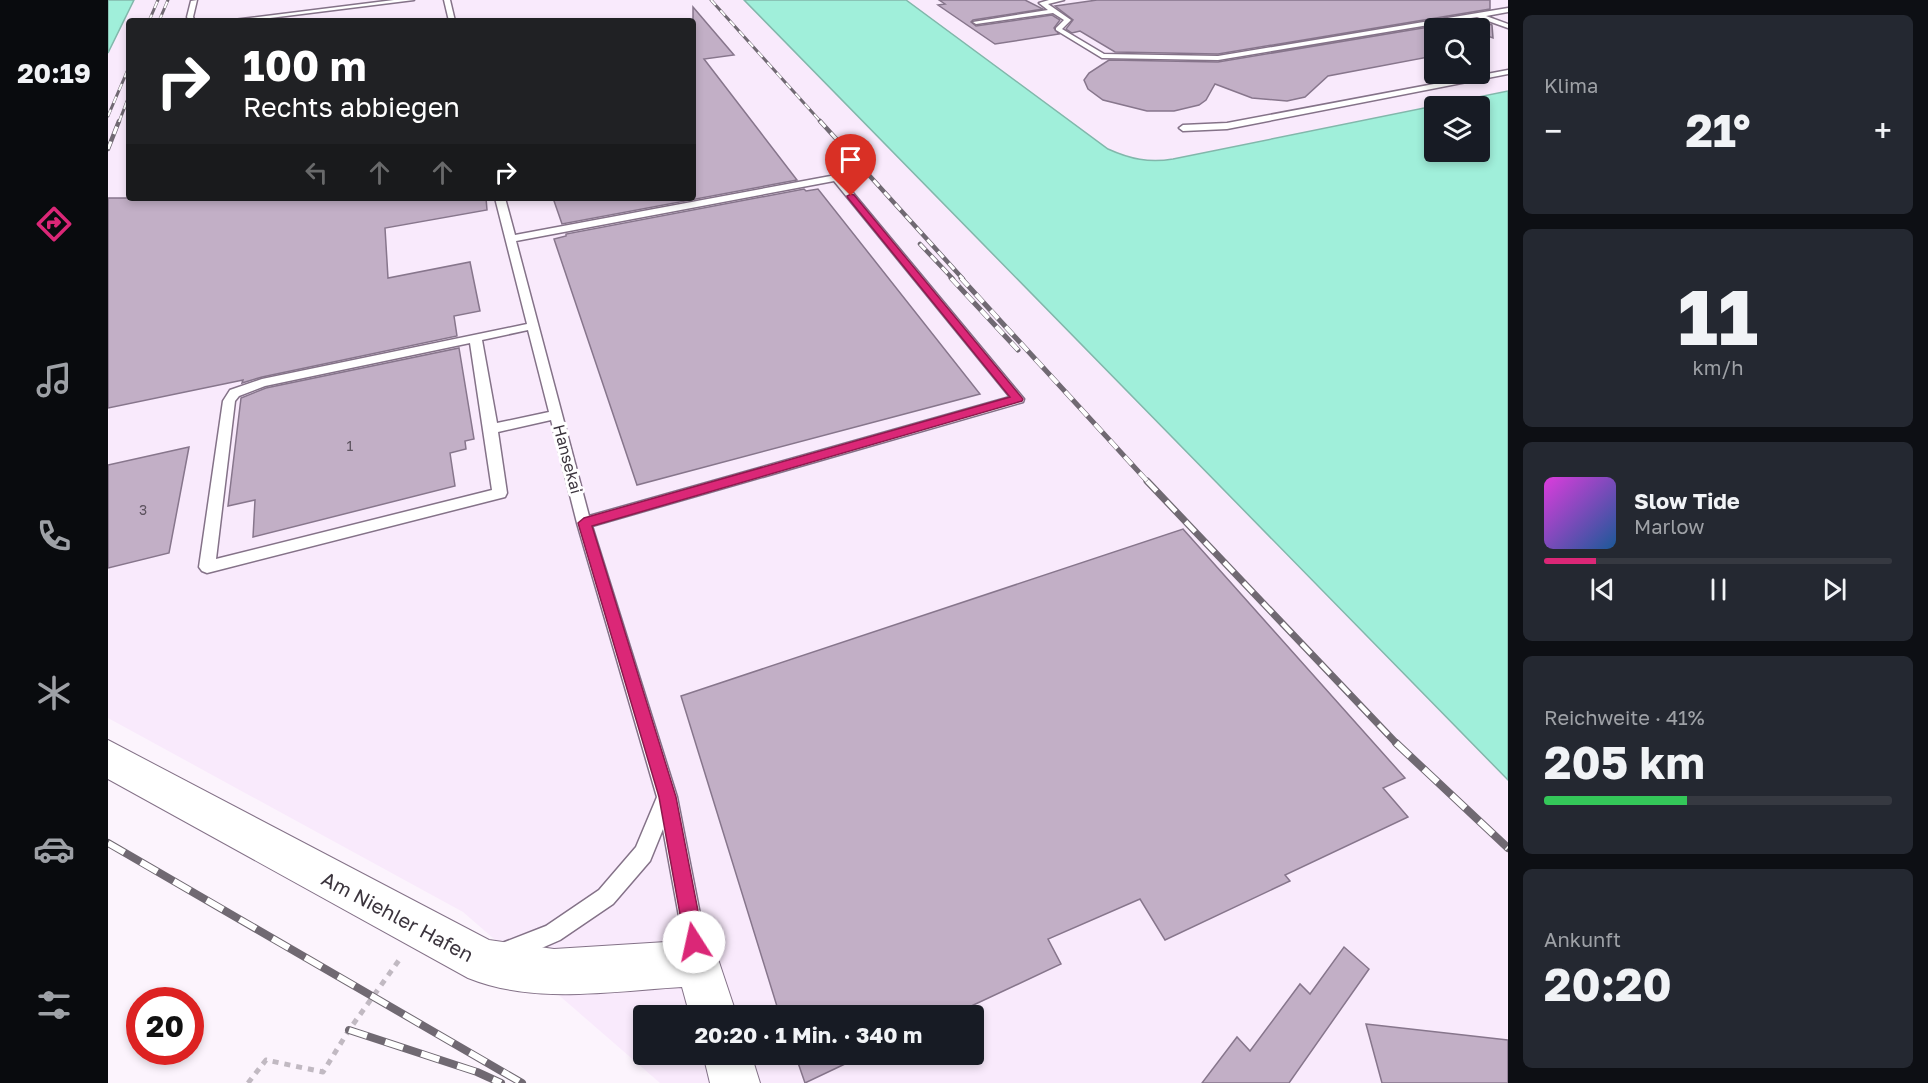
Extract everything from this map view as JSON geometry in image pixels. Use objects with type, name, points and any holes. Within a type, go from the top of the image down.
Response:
[{"type":"street","name":"Am Niehler Hafen","points":[[108,758],[421,930],[484,962],[554,972],[698,963]]},
{"type":"street","points":[[698,963],[711,1005]]},
{"type":"street","points":[[730,1065],[735,1083]]},
{"type":"lane","points":[[190,18],[194,0]]},
{"type":"lane","points":[[254,18],[411,0]]},
{"type":"lane","points":[[447,0],[451,18]]},
{"type":"lane","points":[[1040,1],[1061,0]]},
{"type":"lane","points":[[1040,1],[1068,20],[1058,29],[1102,56],[1218,58],[1508,10]]},
{"type":"lane","points":[[976,22],[1055,11]]},
{"type":"lane","points":[[1477,15],[1508,26]]},
{"type":"lane","points":[[1183,128],[1227,126],[1508,72]]},
{"type":"lane","points":[[511,239],[836,178],[1018,399],[584,523]]},
{"type":"lane","name":"Hansekai","points":[[501,201],[584,523],[667,797],[698,963]]},
{"type":"lane","points":[[475,337],[500,493],[207,567],[229,401],[234,393],[262,383],[475,337],[533,326]]},
{"type":"lane","points":[[491,429],[556,415]]},
{"type":"lane","points":[[484,962],[553,933],[606,897],[643,854],[667,797]]},
{"type":"path","points":[[248,1083],[266,1060],[323,1072],[372,996],[421,930]]},
{"type":"shaded area","points":[[108,0],[134,0],[108,53]]},
{"type":"shaded area","points":[[134,0],[744,0],[1508,780],[1508,1083],[660,1083],[639,1065],[984,1065],[984,1005],[633,1005],[633,1060],[463,912],[108,718],[108,53]]},
{"type":"shaded area","points":[[744,0],[906,0],[1108,149],[1132,158],[1173,159],[1424,108],[1424,162],[1490,162],[1490,96],[1483,96],[1508,91],[1508,780]]},
{"type":"shaded area","points":[[906,0],[1508,0],[1508,91],[1483,96],[1424,96],[1424,108],[1173,159],[1140,160],[1108,149]]},
{"type":"building","points":[[939,0],[1025,0],[1043,9],[971,22],[976,26],[1052,15],[1060,20],[1054,28],[1059,34],[995,44],[938,5],[945,4]]},
{"type":"building","points":[[1097,0],[1490,0],[1490,9],[1424,18],[1424,20],[1218,54],[1115,52],[1080,31],[1072,33],[1066,29],[1073,20],[1055,6]]},
{"type":"building","points":[[693,7],[734,55],[704,59],[797,180],[696,199],[696,18],[693,18]]},
{"type":"building","points":[[1490,24],[1492,25],[1493,38],[1490,37]]},
{"type":"building","points":[[1424,28],[1424,58],[1328,76],[1305,97],[1287,101],[1252,98],[1215,84],[1206,100],[1199,105],[1174,111],[1147,111],[1103,100],[1088,89],[1084,80],[1089,73],[1109,60],[1218,62]]},
{"type":"building","points":[[804,189],[806,191],[818,189],[980,394],[637,485],[554,239],[566,236],[566,234]]},
{"type":"building","points":[[108,198],[126,198],[126,201],[486,201],[487,210],[385,228],[388,278],[470,262],[480,311],[454,316],[457,336],[242,383],[243,380],[108,408]]},
{"type":"building","points":[[554,201],[685,201],[562,224]]},
{"type":"building","points":[[459,348],[474,439],[465,441],[466,449],[450,453],[455,486],[253,537],[255,500],[228,506],[241,398],[266,388]]},
{"type":"building","points":[[189,447],[169,553],[108,568],[108,465]]},
{"type":"building","points":[[1183,529],[1405,778],[1383,788],[1408,817],[1285,875],[1290,881],[1165,940],[1140,899],[1048,939],[1061,964],[973,1005],[777,1005],[681,696]]},
{"type":"building","points":[[1344,947],[1369,969],[1289,1083],[1202,1083],[1237,1037],[1250,1051],[1300,984],[1310,994]]},
{"type":"building","points":[[1366,1024],[1508,1040],[1508,1083],[1382,1083]]},
{"type":"building","points":[[799,1065],[843,1065],[805,1083]]},
{"type":"railway","points":[[150,18],[158,0]]},
{"type":"railway","points":[[160,18],[168,0]]},
{"type":"railway","points":[[711,0],[821,122]]},
{"type":"railway","points":[[108,116],[126,74]]},
{"type":"railway","points":[[119,122],[126,104]]},
{"type":"railway","points":[[108,149],[119,121]]},
{"type":"railway","points":[[820,121],[963,279]]},
{"type":"railway","points":[[920,244],[953,279]]},
{"type":"railway","points":[[951,278],[1018,350]]},
{"type":"railway","points":[[961,278],[1148,482]]},
{"type":"railway","points":[[1147,481],[1397,744]]},
{"type":"railway","points":[[1397,744],[1508,848]]},
{"type":"railway","points":[[108,843],[522,1083]]},
{"type":"railway","points":[[349,1030],[477,1072],[501,1083]]},
{"type":"route","points":[[694,942],[667,797],[584,523],[1018,399],[851,196]]}]
